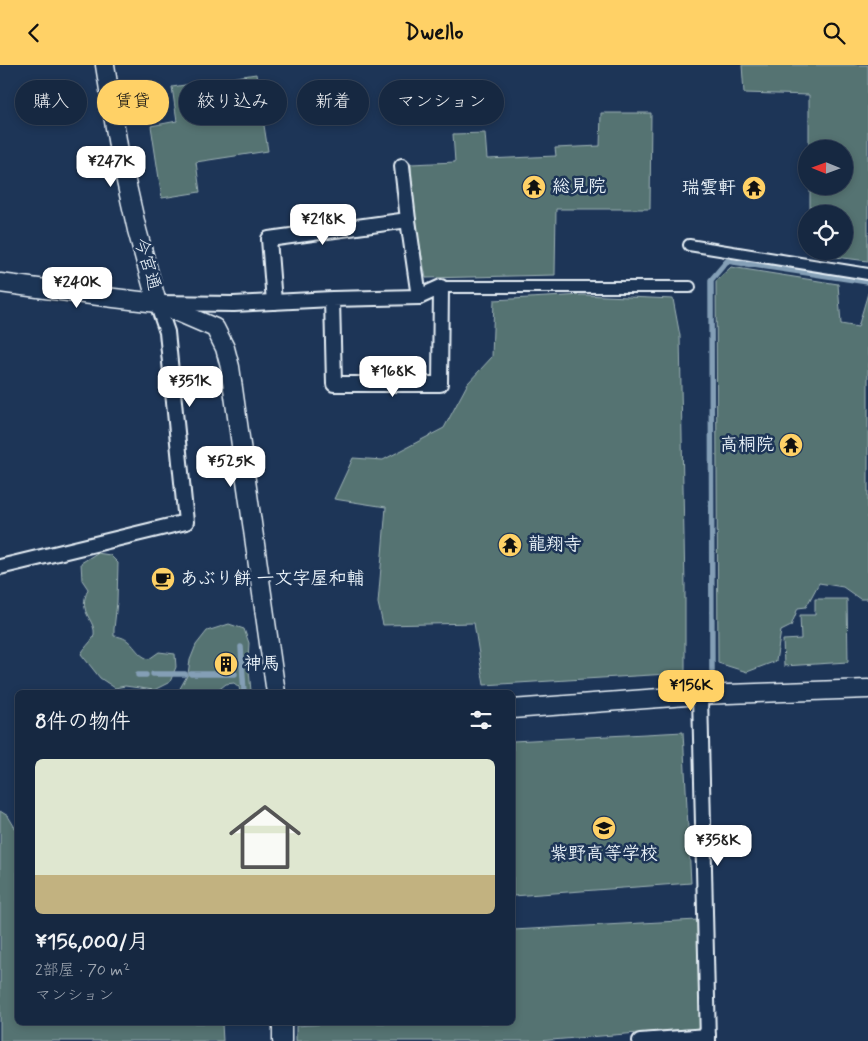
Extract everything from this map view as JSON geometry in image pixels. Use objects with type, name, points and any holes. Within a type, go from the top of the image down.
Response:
[{"type":"street","name":"今宮通","points":[[105,65],[118,146],[137,230],[157,303],[215,328],[226,348],[276,690]]},
{"type":"street","points":[[402,166],[420,297]]},
{"type":"street","points":[[274,302],[269,239],[408,220]]},
{"type":"street","points":[[689,245],[868,274]]},
{"type":"street","points":[[0,283],[157,303],[234,304],[420,297],[441,287],[690,287]]},
{"type":"street","points":[[332,299],[334,384],[440,383],[441,287]]},
{"type":"street","points":[[0,567],[186,522],[168,332],[157,303]]},
{"type":"street","points":[[515,709],[700,695],[868,689]]},
{"type":"street","points":[[640,1041],[708,1038],[700,695]]},
{"type":"street","points":[[282,1025],[282,1041]]},
{"type":"green space","points":[[742,65],[868,65],[868,261],[853,259],[853,205],[810,205],[810,195],[853,195],[853,140],[809,140],[809,95],[744,93]]},
{"type":"green space","points":[[256,74],[257,80],[217,80]]},
{"type":"green space","points":[[179,86],[179,125],[264,125],[268,151],[196,162],[200,192],[162,198],[151,126],[169,125],[169,123],[177,121],[172,87]]},
{"type":"green space","points":[[601,113],[651,113],[650,209],[556,209],[555,275],[426,278],[415,220],[411,164],[455,162],[453,134],[485,133],[487,159],[556,156],[555,148],[600,146]]},
{"type":"green space","name":"高桐院","points":[[731,267],[838,284],[841,324],[858,327],[868,293],[868,599],[860,599],[843,587],[819,583],[806,607],[798,608],[791,626],[781,631],[776,661],[747,672],[718,663],[716,281]]},
{"type":"green space","name":"龍翔寺","points":[[583,295],[673,299],[680,336],[685,673],[484,685],[474,623],[383,625],[378,603],[386,507],[334,499],[353,458],[383,460],[444,428],[468,383],[492,357],[494,300]]},
{"type":"green space","points":[[97,553],[110,555],[118,563],[114,636],[126,639],[140,654],[149,659],[159,652],[175,654],[176,667],[170,682],[154,690],[125,686],[115,688],[100,678],[81,654],[93,638],[94,630],[84,605],[88,589],[82,580],[81,563]]},
{"type":"green space","points":[[815,599],[847,599],[848,662],[784,666],[783,640],[801,639],[800,615],[815,615]]},
{"type":"green space","points":[[229,624],[244,629],[249,643],[248,660],[251,690],[240,690],[234,683],[226,684],[218,690],[179,690],[188,674],[190,660],[196,645],[207,631]]},
{"type":"green space","points":[[683,732],[691,883],[515,896],[515,741]]},
{"type":"green space","points":[[0,811],[8,816],[15,828],[15,1025],[222,1025],[223,1041],[0,1041]]},
{"type":"green space","points":[[697,920],[700,1028],[539,1041],[296,1041],[296,1026],[515,1025],[515,930]]},
{"type":"waterway","points":[[712,670],[711,280],[727,261],[868,282]]},
{"type":"waterway","points":[[241,647],[244,690]]},
{"type":"waterway","points":[[153,674],[185,674]]},
{"type":"waterway","points":[[191,674],[235,674]]},
{"type":"waterway","points":[[138,675],[146,675]]},
{"type":"place","name":"総見院","points":[[534,187]]},
{"type":"place","name":"瑞雲軒","points":[[754,188]]},
{"type":"place","name":"高桐院","points":[[791,445]]},
{"type":"place","name":"龍翔寺","points":[[510,545]]},
{"type":"place","name":"あぶり餅 一文字屋和輔","points":[[163,579]]},
{"type":"place","name":"神馬","points":[[226,664]]},
{"type":"place","name":"紫野高等学校","points":[[604,828]]}]
